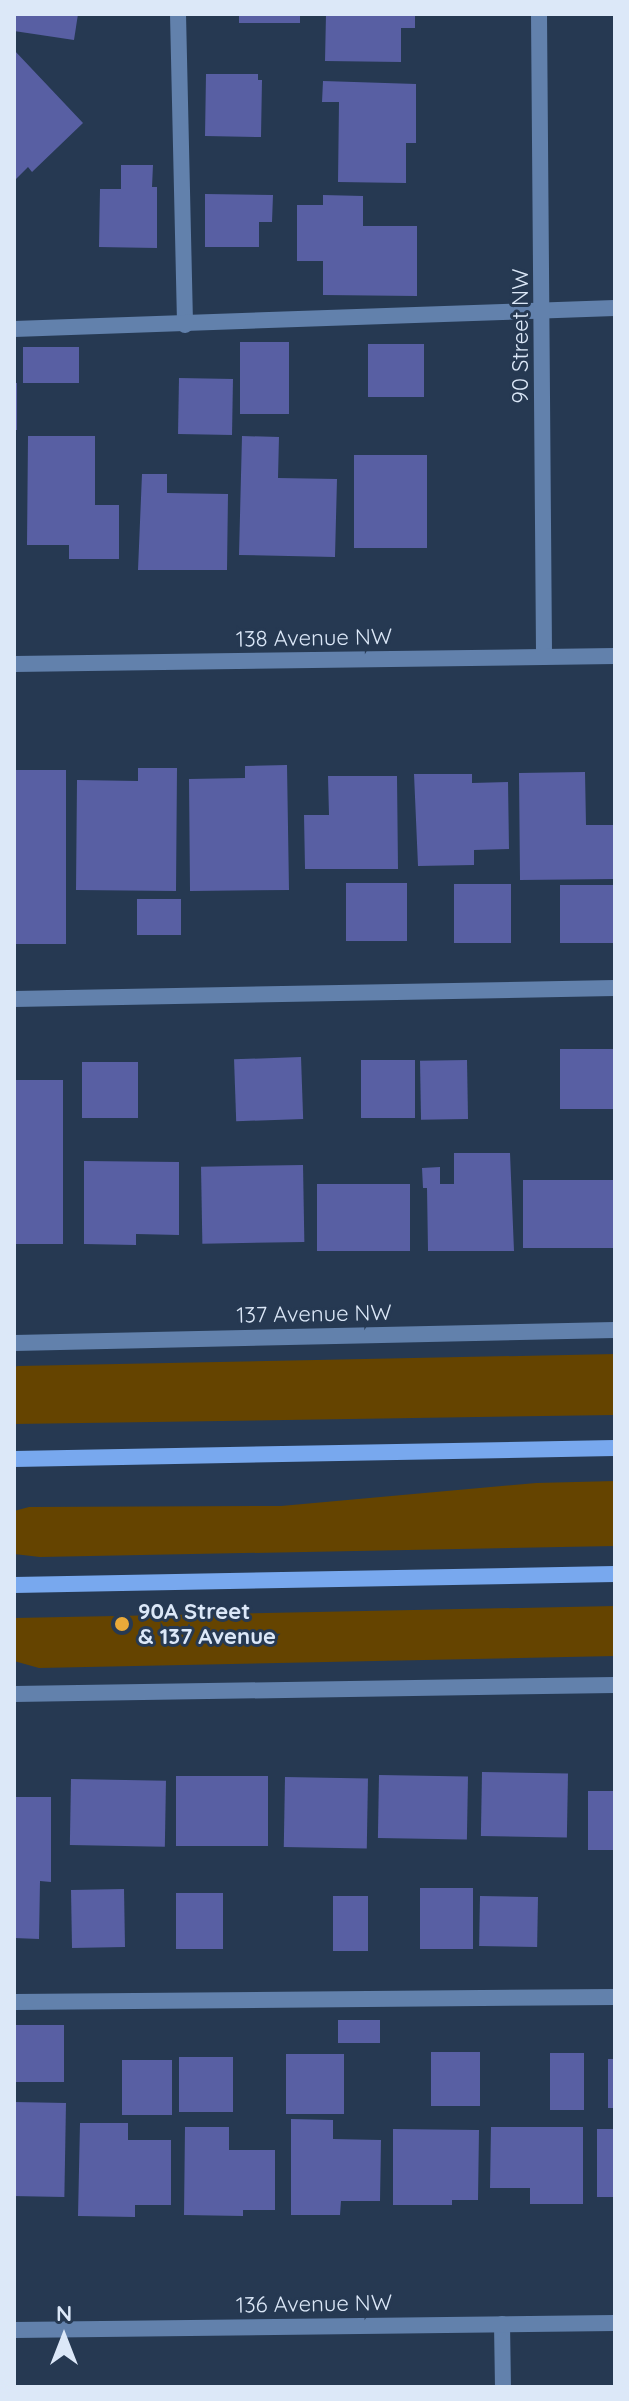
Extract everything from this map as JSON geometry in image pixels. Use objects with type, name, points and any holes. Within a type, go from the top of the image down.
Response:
[{"type":"main road","points":[[14,1459],[615,1448]]},
{"type":"main road","points":[[14,1585],[615,1574]]},
{"type":"street","points":[[178,14],[185,325]]},
{"type":"street","name":"90 Street NW","points":[[539,14],[544,657]]},
{"type":"street","points":[[14,329],[615,308]]},
{"type":"street","name":"138 Avenue NW","points":[[14,664],[615,656]]},
{"type":"street","points":[[14,999],[615,988]]},
{"type":"street","name":"137 Avenue NW","points":[[14,1343],[615,1330]]},
{"type":"street","points":[[14,1694],[615,1685]]},
{"type":"street","points":[[14,2002],[615,1997]]},
{"type":"street","name":"136 Avenue NW","points":[[14,2330],[615,2323]]},
{"type":"street","points":[[502,2324],[503,2387]]},
{"type":"shaded area","points":[[615,1354],[615,1415],[14,1424],[14,1367],[18,1366]]},
{"type":"shaded area","points":[[615,1481],[615,1546],[40,1557],[14,1554],[14,1511],[29,1507],[281,1506],[536,1483]]},
{"type":"shaded area","points":[[615,1606],[615,1656],[39,1668],[14,1661],[14,1618]]},
{"type":"building","points":[[14,14],[78,14],[74,40],[14,31]]},
{"type":"building","points":[[239,14],[300,14],[300,23],[239,23]]},
{"type":"building","points":[[326,14],[415,14],[415,28],[401,28],[401,62],[325,61]]},
{"type":"building","points":[[14,50],[83,123],[32,172],[28,167],[14,181]]},
{"type":"building","points":[[206,74],[258,74],[258,80],[262,80],[261,137],[205,136]]},
{"type":"building","points":[[323,81],[416,84],[416,143],[406,143],[406,183],[338,182],[339,102],[322,102]]},
{"type":"building","points":[[121,165],[153,165],[152,187],[157,187],[157,248],[99,247],[100,189],[121,189]]},
{"type":"building","points":[[205,194],[273,195],[272,222],[259,222],[259,247],[205,247]]},
{"type":"building","points":[[323,195],[363,196],[363,226],[417,226],[417,296],[323,295],[323,261],[297,261],[297,205],[323,205]]},
{"type":"building","points":[[240,342],[289,342],[289,414],[240,414]]},
{"type":"building","points":[[368,344],[424,344],[424,397],[368,397]]},
{"type":"building","points":[[23,347],[79,347],[79,383],[23,383]]},
{"type":"building","points":[[179,378],[233,379],[232,435],[178,434]]},
{"type":"building","points":[[14,383],[17,383],[17,430],[14,430]]},
{"type":"building","points":[[28,436],[95,436],[95,505],[119,505],[119,559],[69,559],[69,545],[27,545]]},
{"type":"building","points":[[242,436],[279,437],[278,478],[337,479],[335,557],[239,555]]},
{"type":"building","points":[[354,455],[427,455],[427,548],[354,548]]},
{"type":"building","points":[[142,474],[167,474],[167,493],[228,494],[227,570],[138,570]]},
{"type":"building","points":[[287,765],[289,890],[190,891],[189,779],[245,778],[245,766]]},
{"type":"building","points":[[138,768],[177,768],[176,891],[76,890],[77,780],[138,781]]},
{"type":"building","points":[[14,770],[66,770],[66,944],[14,944]]},
{"type":"building","points":[[585,772],[586,825],[614,825],[614,879],[520,880],[519,773]]},
{"type":"building","points":[[414,774],[472,774],[472,783],[508,782],[509,849],[474,850],[474,865],[418,866]]},
{"type":"building","points":[[328,776],[397,776],[398,869],[305,869],[304,815],[329,815]]},
{"type":"building","points":[[346,883],[407,883],[407,941],[346,941]]},
{"type":"building","points":[[454,884],[511,884],[511,943],[454,943]]},
{"type":"building","points":[[560,885],[615,885],[615,943],[560,943]]},
{"type":"building","points":[[137,899],[181,899],[181,935],[137,935]]},
{"type":"building","points":[[560,1049],[615,1049],[615,1109],[560,1109]]},
{"type":"building","points":[[301,1057],[303,1119],[236,1121],[234,1059]]},
{"type":"building","points":[[361,1060],[415,1060],[415,1118],[361,1118]]},
{"type":"building","points":[[467,1060],[468,1119],[421,1120],[420,1061]]},
{"type":"building","points":[[82,1062],[138,1062],[138,1118],[82,1118]]},
{"type":"building","points":[[14,1080],[63,1080],[63,1244],[14,1244]]},
{"type":"building","points":[[454,1153],[510,1153],[514,1251],[428,1251],[427,1188],[423,1188],[422,1168],[440,1167],[440,1184],[454,1184]]},
{"type":"building","points":[[84,1161],[179,1162],[179,1235],[136,1234],[136,1245],[84,1244]]},
{"type":"building","points":[[303,1165],[304,1242],[202,1244],[201,1167]]},
{"type":"building","points":[[523,1180],[614,1180],[614,1248],[523,1248]]},
{"type":"building","points":[[317,1184],[410,1184],[410,1251],[317,1251]]},
{"type":"building","points":[[482,1772],[568,1774],[567,1837],[481,1836]]},
{"type":"building","points":[[379,1775],[468,1777],[467,1840],[378,1838]]},
{"type":"building","points":[[176,1776],[268,1776],[268,1846],[176,1846]]},
{"type":"building","points":[[285,1777],[368,1778],[367,1848],[284,1847]]},
{"type":"building","points":[[71,1779],[166,1781],[165,1847],[70,1845]]},
{"type":"building","points":[[588,1791],[615,1791],[615,1850],[588,1850]]},
{"type":"building","points":[[14,1797],[51,1797],[51,1882],[40,1881],[39,1939],[14,1938]]},
{"type":"building","points":[[420,1888],[473,1888],[473,1949],[420,1949]]},
{"type":"building","points":[[124,1889],[125,1947],[72,1948],[71,1890]]},
{"type":"building","points":[[176,1893],[223,1893],[223,1949],[176,1949]]},
{"type":"building","points":[[333,1896],[368,1896],[368,1951],[333,1951]]},
{"type":"building","points":[[480,1896],[538,1897],[537,1947],[479,1946]]},
{"type":"building","points":[[338,2020],[380,2020],[380,2043],[338,2043]]},
{"type":"building","points":[[14,2025],[64,2025],[64,2082],[14,2082]]},
{"type":"building","points":[[431,2052],[480,2052],[480,2106],[431,2106]]},
{"type":"building","points":[[550,2053],[584,2053],[584,2110],[550,2110]]},
{"type":"building","points":[[286,2054],[344,2054],[344,2114],[286,2114]]},
{"type":"building","points":[[179,2057],[233,2057],[233,2112],[179,2112]]},
{"type":"building","points":[[608,2059],[615,2059],[615,2108],[608,2108]]},
{"type":"building","points":[[122,2060],[172,2060],[172,2115],[122,2115]]},
{"type":"building","points":[[14,2102],[66,2103],[64,2197],[14,2196]]},
{"type":"building","points":[[291,2119],[333,2120],[333,2139],[381,2140],[380,2201],[341,2201],[340,2215],[291,2215]]},
{"type":"building","points":[[80,2123],[128,2123],[128,2140],[171,2140],[171,2205],[135,2205],[135,2217],[78,2216]]},
{"type":"building","points":[[185,2127],[229,2127],[229,2150],[275,2150],[275,2210],[243,2210],[243,2216],[184,2215]]},
{"type":"building","points":[[491,2127],[583,2127],[583,2204],[530,2204],[530,2188],[490,2188]]},
{"type":"building","points":[[393,2129],[479,2130],[478,2200],[452,2200],[452,2205],[393,2205]]},
{"type":"building","points":[[597,2129],[615,2129],[615,2197],[597,2197]]},
{"type":"place","name":"90A Street & 137 Avenue","points":[[122,1624]]}]
